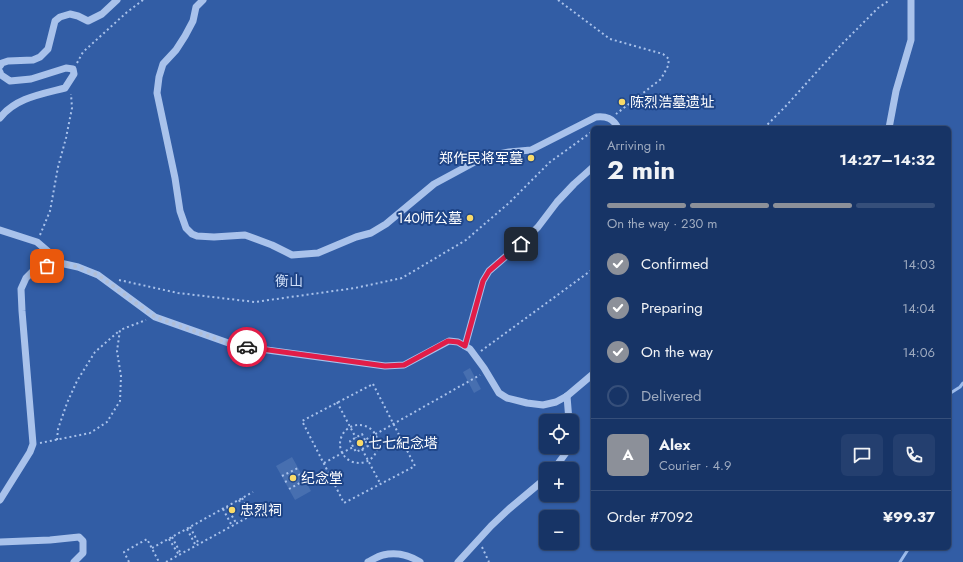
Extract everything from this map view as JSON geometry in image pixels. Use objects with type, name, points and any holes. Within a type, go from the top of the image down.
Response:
[{"type":"street","points":[[0,66],[2,63],[8,61],[33,60],[40,57],[48,49],[55,21],[60,17],[70,14],[88,21],[102,14],[118,0]]},
{"type":"street","points":[[203,0],[196,7],[193,21],[185,36],[176,50],[163,64],[159,77],[157,93],[175,178],[180,211],[186,228],[192,234],[197,236],[214,237],[245,235],[272,245],[292,255],[318,253],[356,237],[371,233],[386,224],[434,184],[484,157],[509,152],[531,150],[596,117],[604,116],[610,118],[617,126]]},
{"type":"street","points":[[889,126],[896,91],[911,40],[911,0]]},
{"type":"street","points":[[0,72],[1,76],[10,81],[31,79],[66,68],[73,69],[74,74],[65,88],[30,97],[17,103],[0,118]]},
{"type":"street","points":[[465,346],[483,281],[489,271],[538,227],[557,202],[591,169]]},
{"type":"street","points":[[0,230],[37,242],[60,263]]},
{"type":"street","points":[[0,500],[30,452],[33,444],[21,290],[26,278],[34,270],[60,263],[78,267],[98,275],[155,317],[236,346],[385,366],[404,365],[448,341],[458,342],[470,349],[499,393],[507,398],[543,405],[556,402],[567,396],[591,376]]},
{"type":"street","points":[[567,396],[568,414]]},
{"type":"street","points":[[458,562],[491,526],[539,484]]},
{"type":"street","points":[[0,542],[79,537],[83,541],[83,553],[74,562]]},
{"type":"street","points":[[368,562],[382,555],[400,554],[414,558],[420,562]]},
{"type":"path","points":[[73,69],[83,52],[126,13],[143,0]]},
{"type":"path","points":[[558,0],[610,39],[663,54],[669,59],[668,66],[661,79],[610,118]]},
{"type":"path","points":[[766,126],[840,46],[878,8],[890,0]]},
{"type":"path","points":[[37,242],[50,211],[58,167],[66,138],[72,108],[70,82]]},
{"type":"path","points":[[113,278],[178,293],[255,302],[355,288],[402,278],[466,240],[510,202],[550,162],[591,132]]},
{"type":"path","points":[[474,355],[591,270]]},
{"type":"path","points":[[57,440],[58,429],[66,403],[77,381],[95,352],[120,330],[155,317]]},
{"type":"path","points":[[33,444],[90,433],[108,422],[120,401],[121,376],[117,351],[120,330]]},
{"type":"path","points":[[365,440],[486,372]]},
{"type":"path","points":[[373,384],[394,424],[415,466],[344,502],[302,421],[373,384]]},
{"type":"path","points":[[337,402],[356,438]]},
{"type":"path","points":[[362,424],[367,426],[376,434],[378,447],[376,454],[371,459],[359,463],[352,462],[346,458],[342,452],[340,441],[345,431],[350,427],[362,424]]},
{"type":"path","points":[[362,434],[368,446],[356,452],[350,441],[356,438],[362,434]]},
{"type":"path","points":[[324,462],[353,447]]},
{"type":"path","points":[[362,449],[380,484]]},
{"type":"path","points":[[282,476],[298,468]]},
{"type":"path","points":[[285,482],[301,474]]},
{"type":"path","points":[[288,488],[305,480]]},
{"type":"path","points":[[152,548],[253,492]]},
{"type":"path","points":[[242,498],[252,516]]},
{"type":"path","points":[[239,500],[248,517]]},
{"type":"path","points":[[227,507],[236,524]]},
{"type":"path","points":[[223,509],[232,526]]},
{"type":"path","points":[[166,562],[263,509]]},
{"type":"path","points":[[190,527],[199,544]]},
{"type":"path","points":[[187,529],[196,546]]},
{"type":"path","points":[[171,538],[180,554]]},
{"type":"path","points":[[128,562],[124,552],[147,539],[159,562]]},
{"type":"path","points":[[478,540],[489,562]]},
{"type":"green space","name":"衡山","points":[[0,0],[963,0],[963,562],[0,562]]},
{"type":"building","points":[[470,368],[481,389],[474,393],[463,372]]},
{"type":"building","name":"纪念堂","points":[[292,457],[311,491],[295,500],[276,466]]},
{"type":"waterway","points":[[951,393],[960,387],[963,383]]},
{"type":"waterway","points":[[900,562],[908,550]]},
{"type":"way so far","points":[[47,266],[60,263],[78,267],[98,275],[155,317],[236,346],[247,347]]},
{"type":"place","name":"陈烈浩墓遗址","points":[[622,102]]},
{"type":"place","name":"郑作民将军墓","points":[[531,158]]},
{"type":"place","name":"140师公墓","points":[[470,218]]},
{"type":"place","name":"七七紀念塔","points":[[360,443]]},
{"type":"place","name":"纪念堂","points":[[293,478]]},
{"type":"place","name":"忠烈祠","points":[[232,510]]},
{"type":"route","points":[[247,347],[385,366],[404,365],[448,341],[458,342],[465,346],[483,281],[489,271],[521,244]]}]
